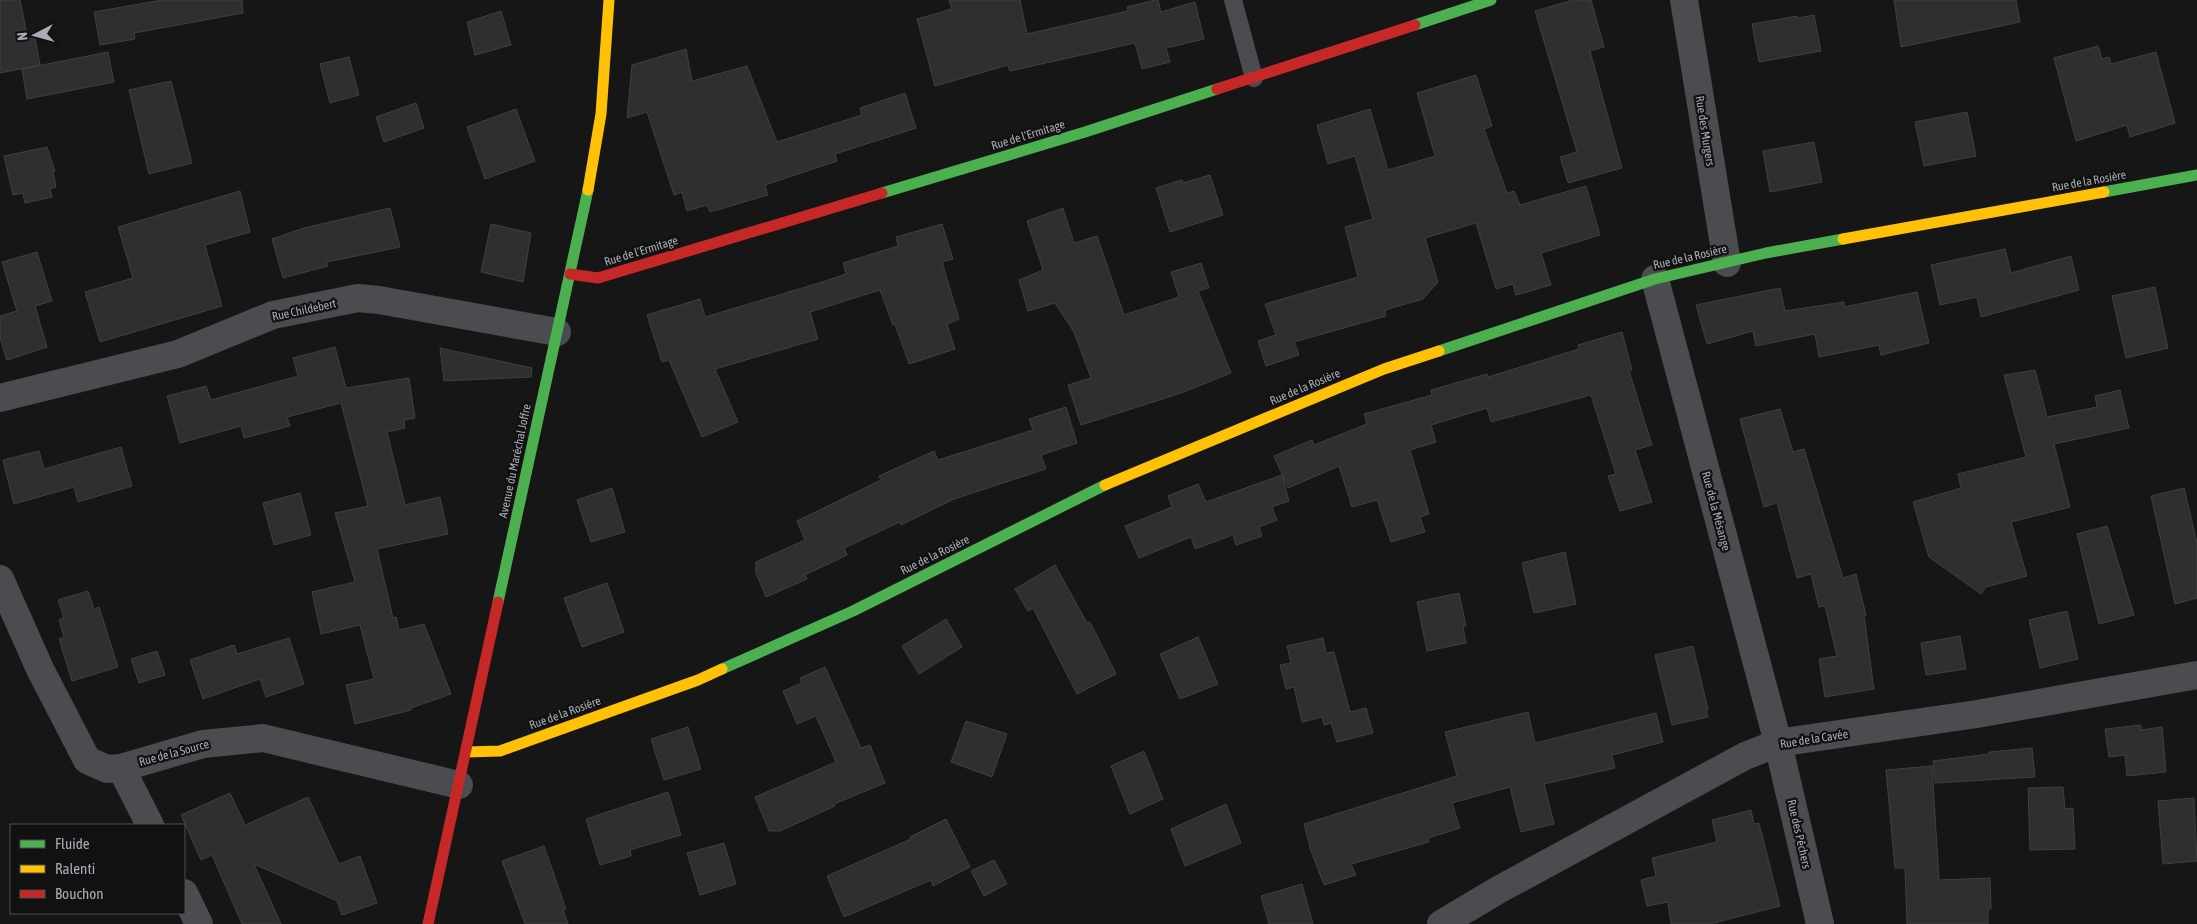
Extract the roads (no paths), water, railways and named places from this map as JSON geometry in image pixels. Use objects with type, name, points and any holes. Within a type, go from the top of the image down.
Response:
[{"type":"street","name":"Avenue du Maréchal Joffre","points":[[428,924],[570,274],[601,114],[609,0]]},
{"type":"street","name":"Rue de l'Ermitage","points":[[570,274],[598,278],[1085,132],[1491,0]]},
{"type":"street","name":"Rue des Murgers","points":[[1684,0],[1727,263]]},
{"type":"street","name":"Rue de la Rosière","points":[[466,752],[500,751],[698,680],[853,611],[1108,484],[1366,376],[1655,280],[1766,253],[2197,174]]},
{"type":"street","name":"Rue de la Mésange","points":[[1655,280],[1778,743]]},
{"type":"street","name":"Rue Childebert","points":[[0,398],[178,354],[273,316],[358,298],[379,300],[557,332]]},
{"type":"street","name":"Rue de la Source","points":[[0,579],[40,669],[87,760],[107,769],[121,768],[203,744],[263,738],[459,785]]},
{"type":"street","name":"Rue de la Cavée","points":[[1441,924],[1745,756],[1778,743],[1977,714],[2197,675]]},
{"type":"street","name":"Rue des Pêchers","points":[[1778,743],[1820,924]]},
{"type":"street","points":[[121,768],[149,824]]},
{"type":"street","points":[[185,895],[199,924]]},
{"type":"lane","points":[[1233,0],[1254,78]]}]
